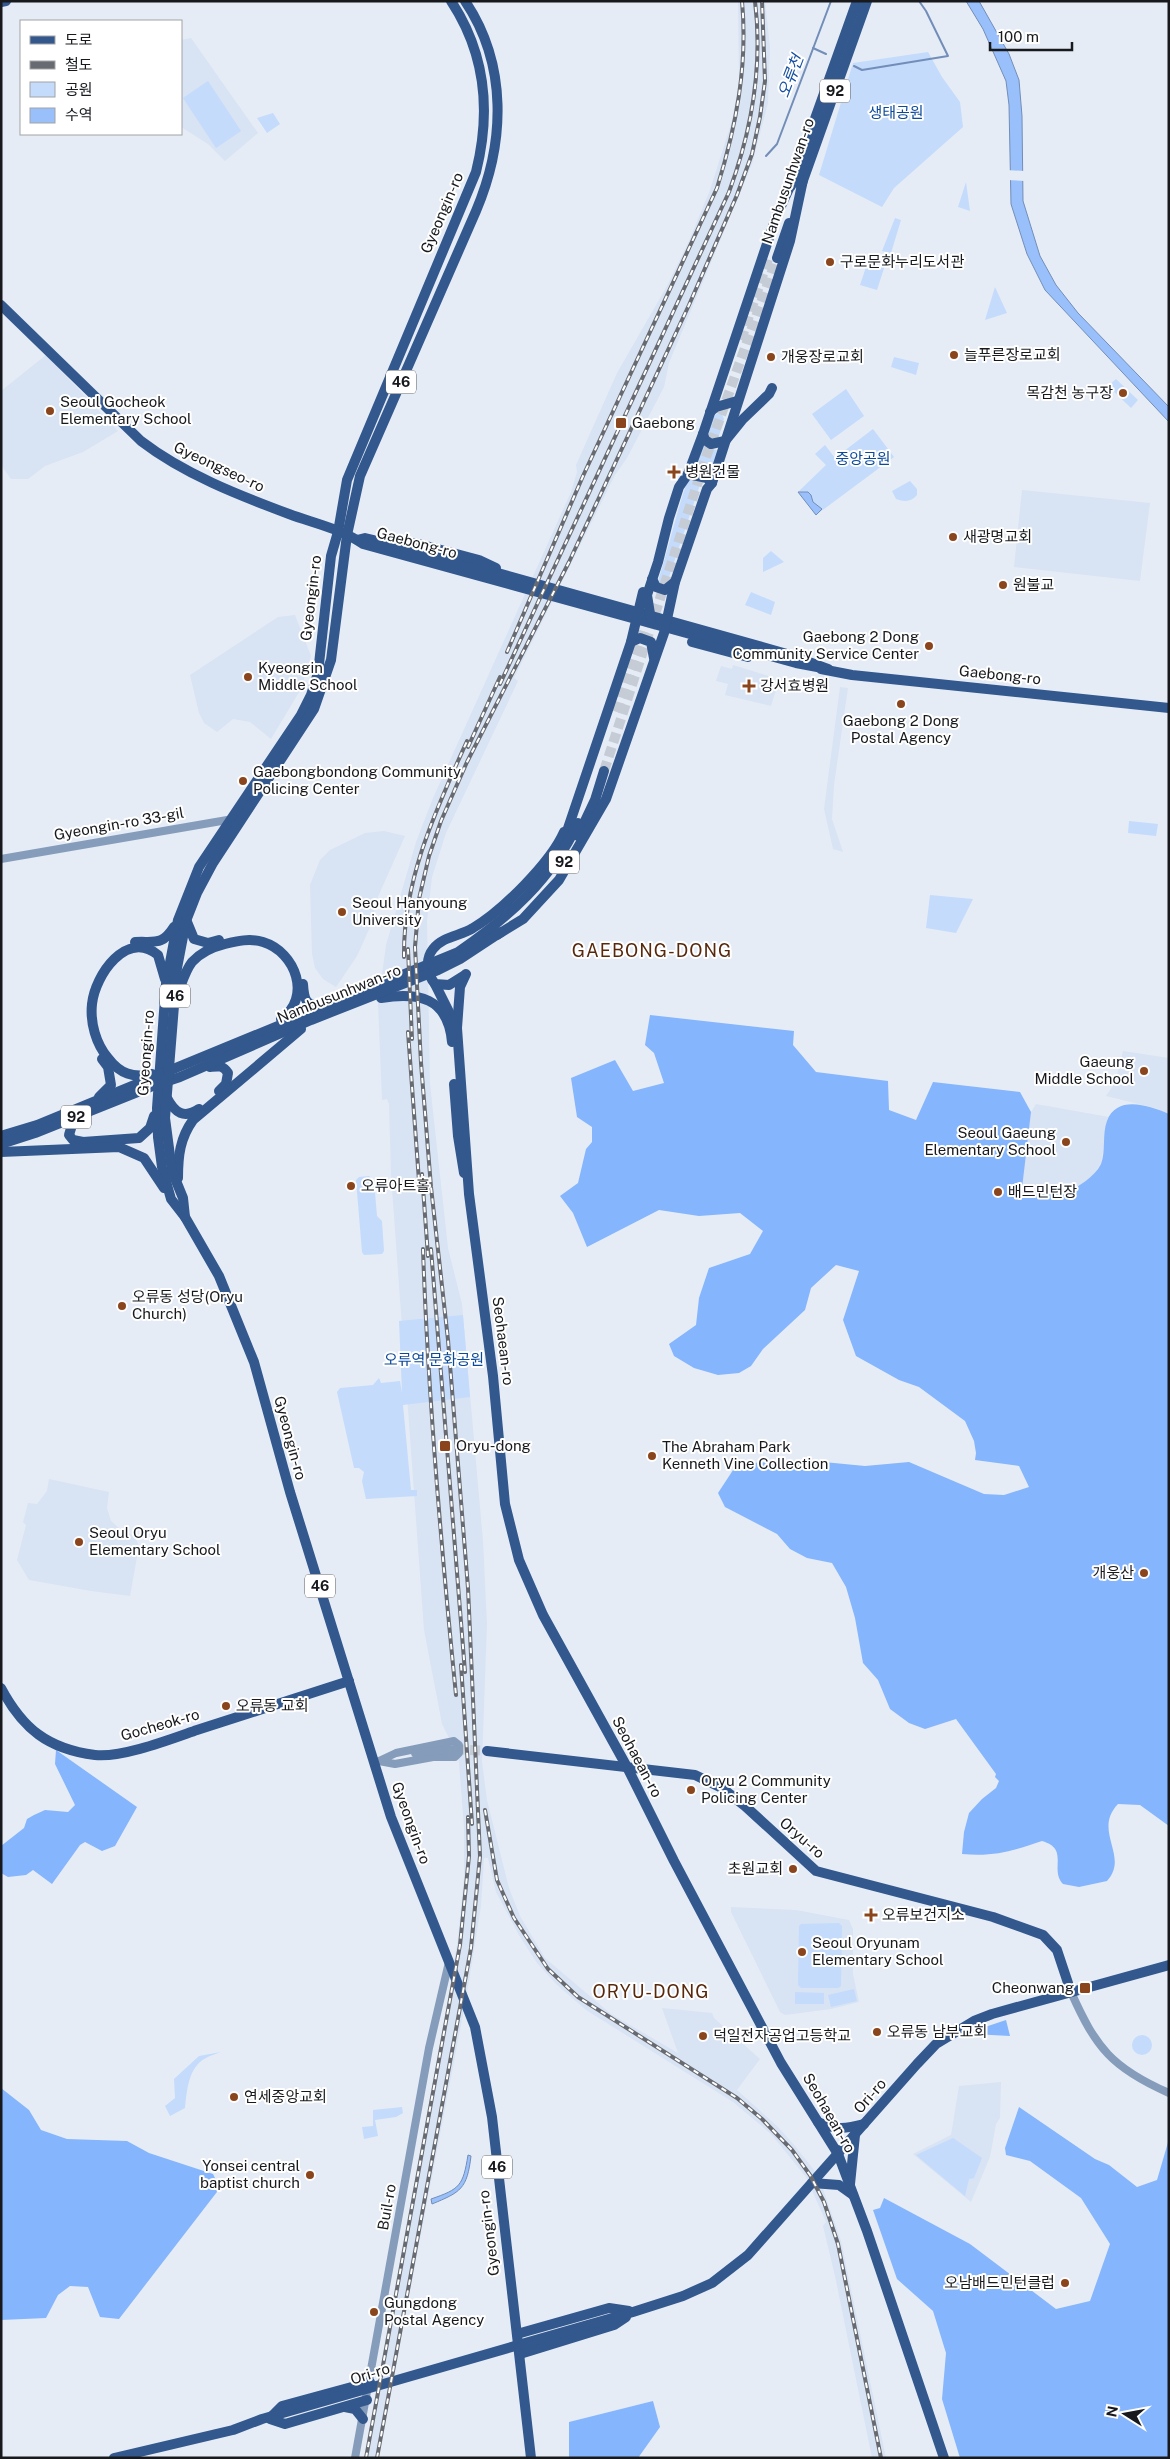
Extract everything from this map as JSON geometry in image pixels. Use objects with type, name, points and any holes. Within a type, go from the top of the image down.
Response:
[{"type":"main road","points":[[1,2],[6,1]]},
{"type":"main road","name":"Gyeongin-ro","points":[[451,1],[471,36],[483,81],[485,124],[479,160],[464,204],[347,480],[347,536],[331,556],[318,673],[311,695],[301,715],[199,867],[182,920],[166,984],[157,1108],[162,1167],[171,1200],[185,1217],[223,1284],[254,1362],[290,1492],[376,1762],[391,1817],[475,2027],[492,2116],[531,2458]]},
{"type":"main road","name":"Gyeongin-ro","points":[[185,1217],[183,1198],[172,1171],[166,1136],[167,1098],[182,920],[213,863],[314,710],[331,660],[347,536],[360,476],[476,211],[492,164],[498,119],[495,73],[483,34],[465,1]]},
{"type":"main road","name":"Nambusunhwan-ro","points":[[773,257],[857,1]]},
{"type":"main road","name":"Nambusunhwan-ro","points":[[798,180],[867,1]]},
{"type":"main road","points":[[497,935],[523,919],[545,897],[575,854],[606,799],[664,633],[670,614],[675,582],[707,489],[713,478],[790,241],[798,180]]},
{"type":"main road","points":[[798,180],[776,217],[715,409],[680,487],[647,595],[646,604],[652,626],[664,633],[795,669],[828,669]]},
{"type":"main road","name":"Gyeongseo-ro","points":[[1,306],[128,430],[159,455],[210,482],[347,536]]},
{"type":"main road","points":[[703,434],[705,440],[711,444],[725,441],[742,420],[769,394],[772,388]]},
{"type":"main road","points":[[715,409],[737,401]]},
{"type":"main road","points":[[715,409],[732,420]]},
{"type":"main road","points":[[689,470],[707,478],[713,478]]},
{"type":"main road","name":"Gaebong-ro","points":[[347,536],[363,544],[407,552],[729,641],[796,663],[852,675],[1169,708]]},
{"type":"main road","points":[[557,860],[631,642],[638,608],[663,540]]},
{"type":"main road","points":[[415,543],[478,560],[508,574],[511,579],[509,584],[505,586],[425,566],[409,560],[407,552],[415,543]]},
{"type":"main road","points":[[652,579],[656,587],[664,590],[675,582]]},
{"type":"main road","points":[[670,614],[788,652],[820,660],[828,669]]},
{"type":"main road","points":[[631,642],[640,638],[651,642],[654,662]]},
{"type":"main road","name":"Gaebong-ro","points":[[729,641],[788,652]]},
{"type":"main road","name":"Nambusunhwan-ro","points":[[1,1144],[35,1133],[151,1080],[202,1067],[311,1020],[323,1011],[363,1000],[437,966],[497,935],[548,886],[581,832],[601,770],[582,814],[557,860],[539,885],[480,937],[437,966],[323,1011],[252,1036],[178,1072]]},
{"type":"main road","points":[[457,1028],[435,984],[430,978],[428,968],[432,950],[444,940],[475,927],[506,902],[529,879],[558,844],[572,815]]},
{"type":"main road","points":[[157,1108],[150,1128],[138,1138],[103,1142],[76,1141],[69,1135],[72,1125],[81,1111],[105,1093],[111,1085],[108,1067],[94,1046],[85,1017],[86,1004],[94,980],[111,955],[120,948],[132,943],[159,942],[168,937],[182,920],[194,939],[200,942],[208,943],[234,936],[263,937],[274,942],[294,959],[300,970],[305,1001],[323,1011]]},
{"type":"main road","points":[[174,1006],[186,971],[202,953],[234,941],[262,942],[272,946],[289,962],[298,983],[298,992],[290,1013],[260,1028],[252,1036]]},
{"type":"main road","points":[[151,1080],[120,1072],[113,1065],[98,1042],[94,1030],[92,1005],[98,982],[106,969],[114,959],[130,949],[145,948],[158,956],[166,984]]},
{"type":"main road","name":"Seohaean-ro","points":[[435,984],[449,985],[466,974],[458,995],[457,1028],[469,1194],[493,1376],[502,1480],[509,1526],[533,1595],[575,1675],[628,1767],[674,1861],[778,2055],[838,2154],[944,2458]]},
{"type":"main road","points":[[442,998],[444,994],[451,992],[458,995]]},
{"type":"main road","points":[[363,1000],[404,994],[429,1001],[446,1019],[451,1033],[460,1160],[469,1194]]},
{"type":"main road","points":[[178,1189],[179,1147],[193,1120],[311,1020]]},
{"type":"main road","points":[[167,1098],[177,1112],[190,1114],[226,1084],[228,1073],[224,1068],[220,1066],[202,1067]]},
{"type":"main road","name":"Nambusunhwan-ro","points":[[1,1136],[81,1111]]},
{"type":"main road","points":[[1,1152],[119,1147],[144,1158],[171,1200]]},
{"type":"main road","name":"Gocheok-ro","points":[[1,1688],[21,1721],[42,1737],[61,1748],[96,1755],[128,1751],[168,1740],[349,1681]]},
{"type":"main road","name":"Oryu-ro","points":[[487,1751],[695,1775],[722,1788],[816,1871],[975,1911],[1043,1935],[1057,1950],[1071,1992]]},
{"type":"main road","name":"Ori-ro","points":[[114,2458],[233,2430],[319,2405],[633,2312],[682,2296],[712,2283],[748,2255],[936,2044],[955,2031],[992,2014],[1169,1966]]},
{"type":"main road","points":[[818,2122],[827,2126],[844,2129],[865,2124]]},
{"type":"main road","points":[[812,2183],[839,2185],[852,2191],[855,2135]]},
{"type":"main road","name":"Ori-ro","points":[[517,2334],[610,2308],[633,2312]]},
{"type":"main road","name":"Ori-ro","points":[[520,2354],[614,2325],[633,2312]]},
{"type":"main road","points":[[366,2400],[285,2424],[269,2418],[282,2406],[370,2382]]},
{"type":"main road","points":[[329,2393],[338,2399],[333,2410]]},
{"type":"main road","points":[[344,2406],[355,2410],[363,2419]]},
{"type":"street","name":"Gyeongin-ro 33-gil","points":[[1,859],[242,817]]},
{"type":"street","points":[[454,1741],[459,1746],[459,1753],[456,1758],[433,1757],[395,1764],[376,1762],[396,1753],[443,1742],[454,1741]]},
{"type":"street","points":[[376,1762],[417,1752],[455,1749]]},
{"type":"street","name":"Buil-ro","points":[[355,2458],[429,2048],[450,1964]]},
{"type":"street","points":[[1071,1992],[1088,2028],[1100,2047],[1127,2071],[1169,2094]]},
{"type":"shaded area","points":[[738,1],[765,1],[770,47],[768,103],[752,164],[669,363],[664,387],[627,458],[615,475],[514,678],[518,681],[446,833],[432,877],[427,921],[430,1084],[448,1248],[462,1304],[483,1541],[487,1624],[482,1762],[487,1800],[509,1888],[520,1916],[545,1958],[611,2014],[678,2053],[662,2008],[712,2013],[714,2018],[760,2059],[737,2090],[778,2127],[795,2146],[814,2170],[823,2189],[841,2241],[886,2458],[872,2458],[823,2226],[826,2222],[806,2177],[771,2134],[733,2102],[586,2010],[557,1985],[537,1963],[520,1937],[496,1892],[488,1858],[484,1858],[481,1906],[466,1999],[378,2458],[364,2458],[447,2005],[458,1938],[464,1878],[464,1827],[457,1738],[449,1738],[442,1724],[424,1630],[391,1175],[389,1104],[387,1099],[382,1100],[378,1004],[386,945],[416,842],[433,798],[571,492],[577,472],[576,465],[617,373],[667,286],[689,241],[710,190],[732,121],[739,82]]},
{"type":"shaded area","points":[[191,38],[258,133],[225,161],[208,144],[182,128],[182,40]]},
{"type":"shaded area","name":"Seoul Gocheok Elementary School","points":[[46,355],[118,431],[83,452],[45,466],[28,479],[11,479],[1,465],[1,391]]},
{"type":"shaded area","points":[[1022,490],[1150,503],[1140,581],[1014,567]]},
{"type":"shaded area","name":"Kyeongin Middle School","points":[[295,615],[311,656],[301,689],[271,739],[250,722],[233,719],[217,732],[204,723],[199,713],[190,675],[278,617]]},
{"type":"shaded area","name":"강서효병원","points":[[733,665],[772,677],[770,687],[776,690],[771,706],[725,695],[728,684],[716,681],[721,666],[732,669]]},
{"type":"shaded area","points":[[840,687],[848,688],[834,785],[832,819],[843,852],[833,849],[824,809]]},
{"type":"shaded area","name":"Seoul Hanyoung University","points":[[384,831],[405,836],[377,899],[371,925],[357,956],[336,987],[323,979],[315,968],[312,954],[310,885],[320,860],[330,850],[365,833]]},
{"type":"shaded area","points":[[650,1015],[794,1031],[793,1045],[816,1072],[888,1081],[889,1110],[916,1120],[933,1082],[1020,1092],[1031,1112],[1022,1188],[1066,1194],[1090,1177],[1101,1164],[1107,1121],[1118,1107],[1135,1104],[1169,1114],[1169,1826],[1140,1805],[1118,1804],[1111,1814],[1109,1824],[1109,1834],[1115,1862],[1113,1872],[1107,1881],[1079,1887],[1063,1884],[1059,1878],[1055,1849],[1042,1841],[1003,1852],[984,1855],[962,1854],[964,1832],[969,1813],[996,1788],[999,1781],[995,1777],[996,1774],[956,1719],[925,1729],[909,1723],[890,1709],[878,1680],[863,1663],[855,1618],[846,1587],[832,1563],[807,1558],[790,1549],[777,1534],[725,1507],[718,1493],[737,1464],[803,1460],[865,1466],[909,1462],[984,1494],[1004,1495],[1029,1487],[1019,1466],[975,1460],[974,1441],[965,1421],[919,1387],[899,1380],[856,1356],[843,1320],[859,1271],[836,1265],[811,1288],[805,1310],[763,1349],[751,1366],[739,1373],[718,1375],[694,1368],[674,1356],[669,1344],[696,1325],[699,1298],[709,1268],[750,1254],[763,1231],[740,1213],[699,1216],[659,1210],[587,1247],[573,1213],[560,1196],[578,1183],[586,1149],[592,1142],[592,1127],[577,1117],[571,1078],[615,1060],[633,1091],[664,1083],[654,1053],[645,1045]]},
{"type":"shaded area","name":"Gaeung Middle School","points":[[1123,1051],[1169,1058],[1169,1114],[1155,1108],[1106,1096],[1115,1083]]},
{"type":"shaded area","name":"Seoul Gaeung Elementary School","points":[[1036,1104],[1109,1117],[1101,1163],[1093,1176],[1066,1194],[1021,1188],[1031,1112]]},
{"type":"shaded area","name":"Seoul Oryu Elementary School","points":[[49,1479],[109,1492],[107,1508],[111,1521],[120,1529],[135,1537],[139,1546],[130,1596],[29,1580],[17,1560],[26,1525],[23,1522],[28,1503],[37,1504],[47,1491]]},
{"type":"shaded area","points":[[56,1750],[137,1807],[115,1846],[102,1851],[85,1842],[80,1845],[52,1884],[33,1870],[26,1875],[8,1877],[1,1873],[1,1846],[24,1828],[27,1819],[34,1815],[45,1810],[68,1812],[75,1805],[55,1764]]},
{"type":"shaded area","name":"Seoul Oryunam Elementary School","points":[[731,1907],[796,1910],[849,1920],[853,1929],[853,1974],[859,2002],[831,2009],[785,2015],[780,2012],[731,1912]]},
{"type":"shaded area","points":[[1006,2020],[1010,2036],[973,2034],[982,2028]]},
{"type":"shaded area","points":[[1001,2082],[1000,2118],[996,2124],[990,2157],[971,2202],[913,2154],[951,2135],[959,2086]]},
{"type":"shaded area","points":[[1,2088],[29,2110],[41,2130],[67,2139],[127,2141],[149,2153],[213,2174],[220,2188],[119,2319],[100,2317],[88,2287],[70,2286],[58,2295],[46,2318],[1,2320]]},
{"type":"shaded area","points":[[1019,2107],[1095,2159],[1109,2165],[1137,2187],[1157,2180],[1169,2139],[1169,2458],[960,2458],[942,2399],[946,2353],[933,2311],[897,2279],[873,2210],[880,2208],[884,2198],[970,2244],[1056,2309],[1090,2301],[1110,2244],[1081,2198],[1030,2161],[1006,2155],[1005,2148]]},
{"type":"shaded area","points":[[653,2401],[660,2427],[638,2458],[569,2458],[569,2422]]},
{"type":"green space","name":"생태공원","points":[[928,52],[942,77],[960,102],[963,127],[894,188],[882,207],[819,175],[853,63]]},
{"type":"green space","points":[[208,81],[241,131],[216,148],[183,98]]},
{"type":"green space","points":[[273,113],[280,124],[267,133],[257,118]]},
{"type":"green space","points":[[966,182],[970,211],[958,207]]},
{"type":"green space","points":[[895,218],[901,220],[891,253],[882,251]]},
{"type":"green space","points":[[869,258],[886,262],[877,290],[860,285]]},
{"type":"green space","points":[[995,287],[1007,313],[985,320]]},
{"type":"green space","points":[[894,357],[919,363],[916,375],[891,367]]},
{"type":"green space","name":"목감천 농구장","points":[[1116,379],[1138,400],[1131,408],[1108,386]]},
{"type":"green space","points":[[846,389],[864,416],[831,440],[812,414]]},
{"type":"green space","points":[[716,414],[722,414],[724,419],[718,439],[707,439],[713,417]]},
{"type":"green space","name":"중앙공원","points":[[873,429],[894,457],[816,515],[798,492],[826,465],[815,454],[825,445],[835,458]]},
{"type":"green space","points":[[701,441],[707,448],[717,450],[712,468],[694,462]]},
{"type":"green space","points":[[688,479],[699,479],[701,482],[667,583],[661,586],[658,581]]},
{"type":"green space","points":[[910,481],[917,489],[917,495],[908,501],[896,499],[892,491]]},
{"type":"green space","points":[[771,551],[784,562],[763,572],[763,558]]},
{"type":"green space","points":[[751,592],[775,602],[771,615],[745,605]]},
{"type":"green space","points":[[1129,821],[1158,824],[1156,836],[1128,833]]},
{"type":"green space","points":[[930,895],[973,899],[956,933],[926,928]]},
{"type":"green space","points":[[369,1176],[374,1181],[377,1216],[382,1221],[384,1251],[382,1254],[364,1255],[362,1252],[356,1180],[359,1177]]},
{"type":"green space","name":"오류역 문화공원","points":[[463,1315],[470,1397],[403,1405],[411,1490],[417,1490],[417,1496],[366,1499],[362,1481],[364,1472],[359,1468],[354,1468],[337,1392],[340,1388],[373,1385],[379,1378],[381,1383],[400,1381],[402,1393],[399,1321]]},
{"type":"green space","points":[[839,1923],[842,1926],[841,1986],[838,1988],[801,1988],[798,1985],[799,1926],[801,1924]]},
{"type":"green space","points":[[854,1989],[857,2001],[831,2007],[828,1995]]},
{"type":"green space","points":[[795,1992],[824,1993],[824,2004],[795,2004]]},
{"type":"green space","points":[[1142,2035],[1149,2038],[1152,2045],[1149,2052],[1142,2055],[1135,2052],[1132,2045],[1135,2038]]},
{"type":"green space","points":[[221,2052],[206,2058],[195,2067],[190,2080],[185,2108],[170,2116],[165,2106],[175,2098],[174,2079],[199,2056]]},
{"type":"green space","points":[[402,2107],[403,2113],[396,2117],[375,2120],[378,2136],[364,2139],[362,2127],[373,2126],[373,2110]]},
{"type":"green space","points":[[953,2138],[982,2158],[974,2178],[969,2179],[965,2196],[916,2155]]},
{"type":"water","points":[[966,1],[979,1],[1009,54],[1019,80],[1022,116],[1023,201],[1040,256],[1056,285],[1078,313],[1169,407],[1169,422],[1045,290],[1027,254],[1011,204],[1009,105],[1006,81],[983,29]]},
{"type":"water","points":[[798,492],[808,492],[813,502],[822,509],[816,515]]},
{"type":"water","points":[[468,2155],[471,2156],[465,2183],[450,2196],[432,2204],[431,2199],[454,2189],[462,2180]]},
{"type":"pier","points":[[1006,170],[1025,171],[1025,181],[1007,180]]},
{"type":"waterway","name":"오류천","points":[[766,156],[777,144],[831,1]]},
{"type":"waterway","points":[[854,66],[862,70],[948,56],[926,11],[919,1]]},
{"type":"waterway","points":[[813,48],[826,54]]},
{"type":"tunnel","points":[[741,340],[769,256]]},
{"type":"tunnel","points":[[604,771],[705,460],[777,258]]},
{"type":"tunnel","points":[[617,712],[648,619]]},
{"type":"tunnel","points":[[455,1749],[487,1751]]},
{"type":"railway","points":[[507,652],[583,476],[717,188],[730,142],[739,96],[743,49],[742,1]]},
{"type":"railway","points":[[500,684],[729,192],[744,145],[754,98],[758,50],[755,1]]},
{"type":"railway","points":[[377,2458],[471,1948],[480,1856],[468,1588],[448,1340],[431,1187],[421,1063],[415,947],[419,899],[429,856],[441,821],[467,762],[569,562],[689,305],[737,195],[752,154],[765,81],[762,1]]},
{"type":"railway","points":[[468,747],[500,677]]},
{"type":"railway","points":[[404,957],[405,928],[415,873],[433,819],[467,741]]},
{"type":"railway","points":[[408,949],[412,1039]]},
{"type":"railway","points":[[408,1032],[419,1181]]},
{"type":"railway","points":[[422,1174],[428,1256]]},
{"type":"railway","points":[[423,1249],[428,1361],[436,1472],[456,1695]]},
{"type":"railway","points":[[431,1249],[465,1672]]},
{"type":"railway","points":[[461,1665],[472,1824]]},
{"type":"railway","points":[[485,1810],[497,1880],[514,1918],[548,1969],[578,1997],[737,2098],[762,2119],[792,2150],[810,2175],[824,2202],[838,2244],[881,2458]]},
{"type":"railway","points":[[366,2458],[460,1945],[469,1856],[468,1817]]},
{"type":"place","name":"구로문화누리도서관","points":[[830,262]]},
{"type":"place","name":"늘푸른장로교회","points":[[954,355]]},
{"type":"place","name":"개웅장로교회","points":[[771,357]]},
{"type":"place","name":"목감천 농구장","points":[[1123,393]]},
{"type":"place","name":"Seoul Gocheok Elementary School","points":[[50,411]]},
{"type":"place","name":"Gaebong","points":[[621,423]]},
{"type":"place","name":"병원건물","points":[[674,472]]},
{"type":"place","name":"새광명교회","points":[[953,537]]},
{"type":"place","name":"원불교","points":[[1003,585]]},
{"type":"place","name":"Gaebong 2 Dong Community Service Center","points":[[929,646]]},
{"type":"place","name":"Kyeongin Middle School","points":[[248,677]]},
{"type":"place","name":"강서효병원","points":[[749,686]]},
{"type":"place","name":"Gaebong 2 Dong Postal Agency","points":[[901,704]]},
{"type":"place","name":"Gaebongbondong Community Policing Center","points":[[243,781]]},
{"type":"place","name":"Seoul Hanyoung University","points":[[342,912]]},
{"type":"place","name":"Gaeung Middle School","points":[[1144,1071]]},
{"type":"place","name":"Seoul Gaeung Elementary School","points":[[1066,1142]]},
{"type":"place","name":"오류아트홀","points":[[351,1186]]},
{"type":"place","name":"배드민턴장","points":[[998,1192]]},
{"type":"place","name":"오류동 성당(Oryu Church)","points":[[122,1306]]},
{"type":"place","name":"Oryu-dong","points":[[445,1446]]},
{"type":"place","name":"The Abraham Park Kenneth Vine Collection","points":[[652,1456]]},
{"type":"place","name":"Seoul Oryu Elementary School","points":[[79,1542]]},
{"type":"place","name":"개웅산","points":[[1144,1573]]},
{"type":"place","name":"오류동 교회","points":[[226,1706]]},
{"type":"place","name":"Oryu 2 Community Policing Center","points":[[691,1790]]},
{"type":"place","name":"초원교회","points":[[793,1869]]},
{"type":"place","name":"오류보건지소","points":[[871,1915]]},
{"type":"place","name":"Seoul Oryunam Elementary School","points":[[802,1952]]},
{"type":"place","name":"Cheonwang","points":[[1085,1988]]},
{"type":"place","name":"오류동 남부교회","points":[[877,2032]]},
{"type":"place","name":"덕일전자공업고등학교","points":[[703,2036]]},
{"type":"place","name":"연세중앙교회","points":[[234,2097]]},
{"type":"place","name":"Yonsei central baptist church","points":[[310,2175]]},
{"type":"place","name":"오남배드민턴클럽","points":[[1065,2283]]},
{"type":"place","name":"Gungdong Postal Agency","points":[[374,2312]]},
{"type":"district","name":"GAEBONG-DONG","points":[[652,951]]},
{"type":"district","name":"ORYU-DONG","points":[[651,1992]]}]
